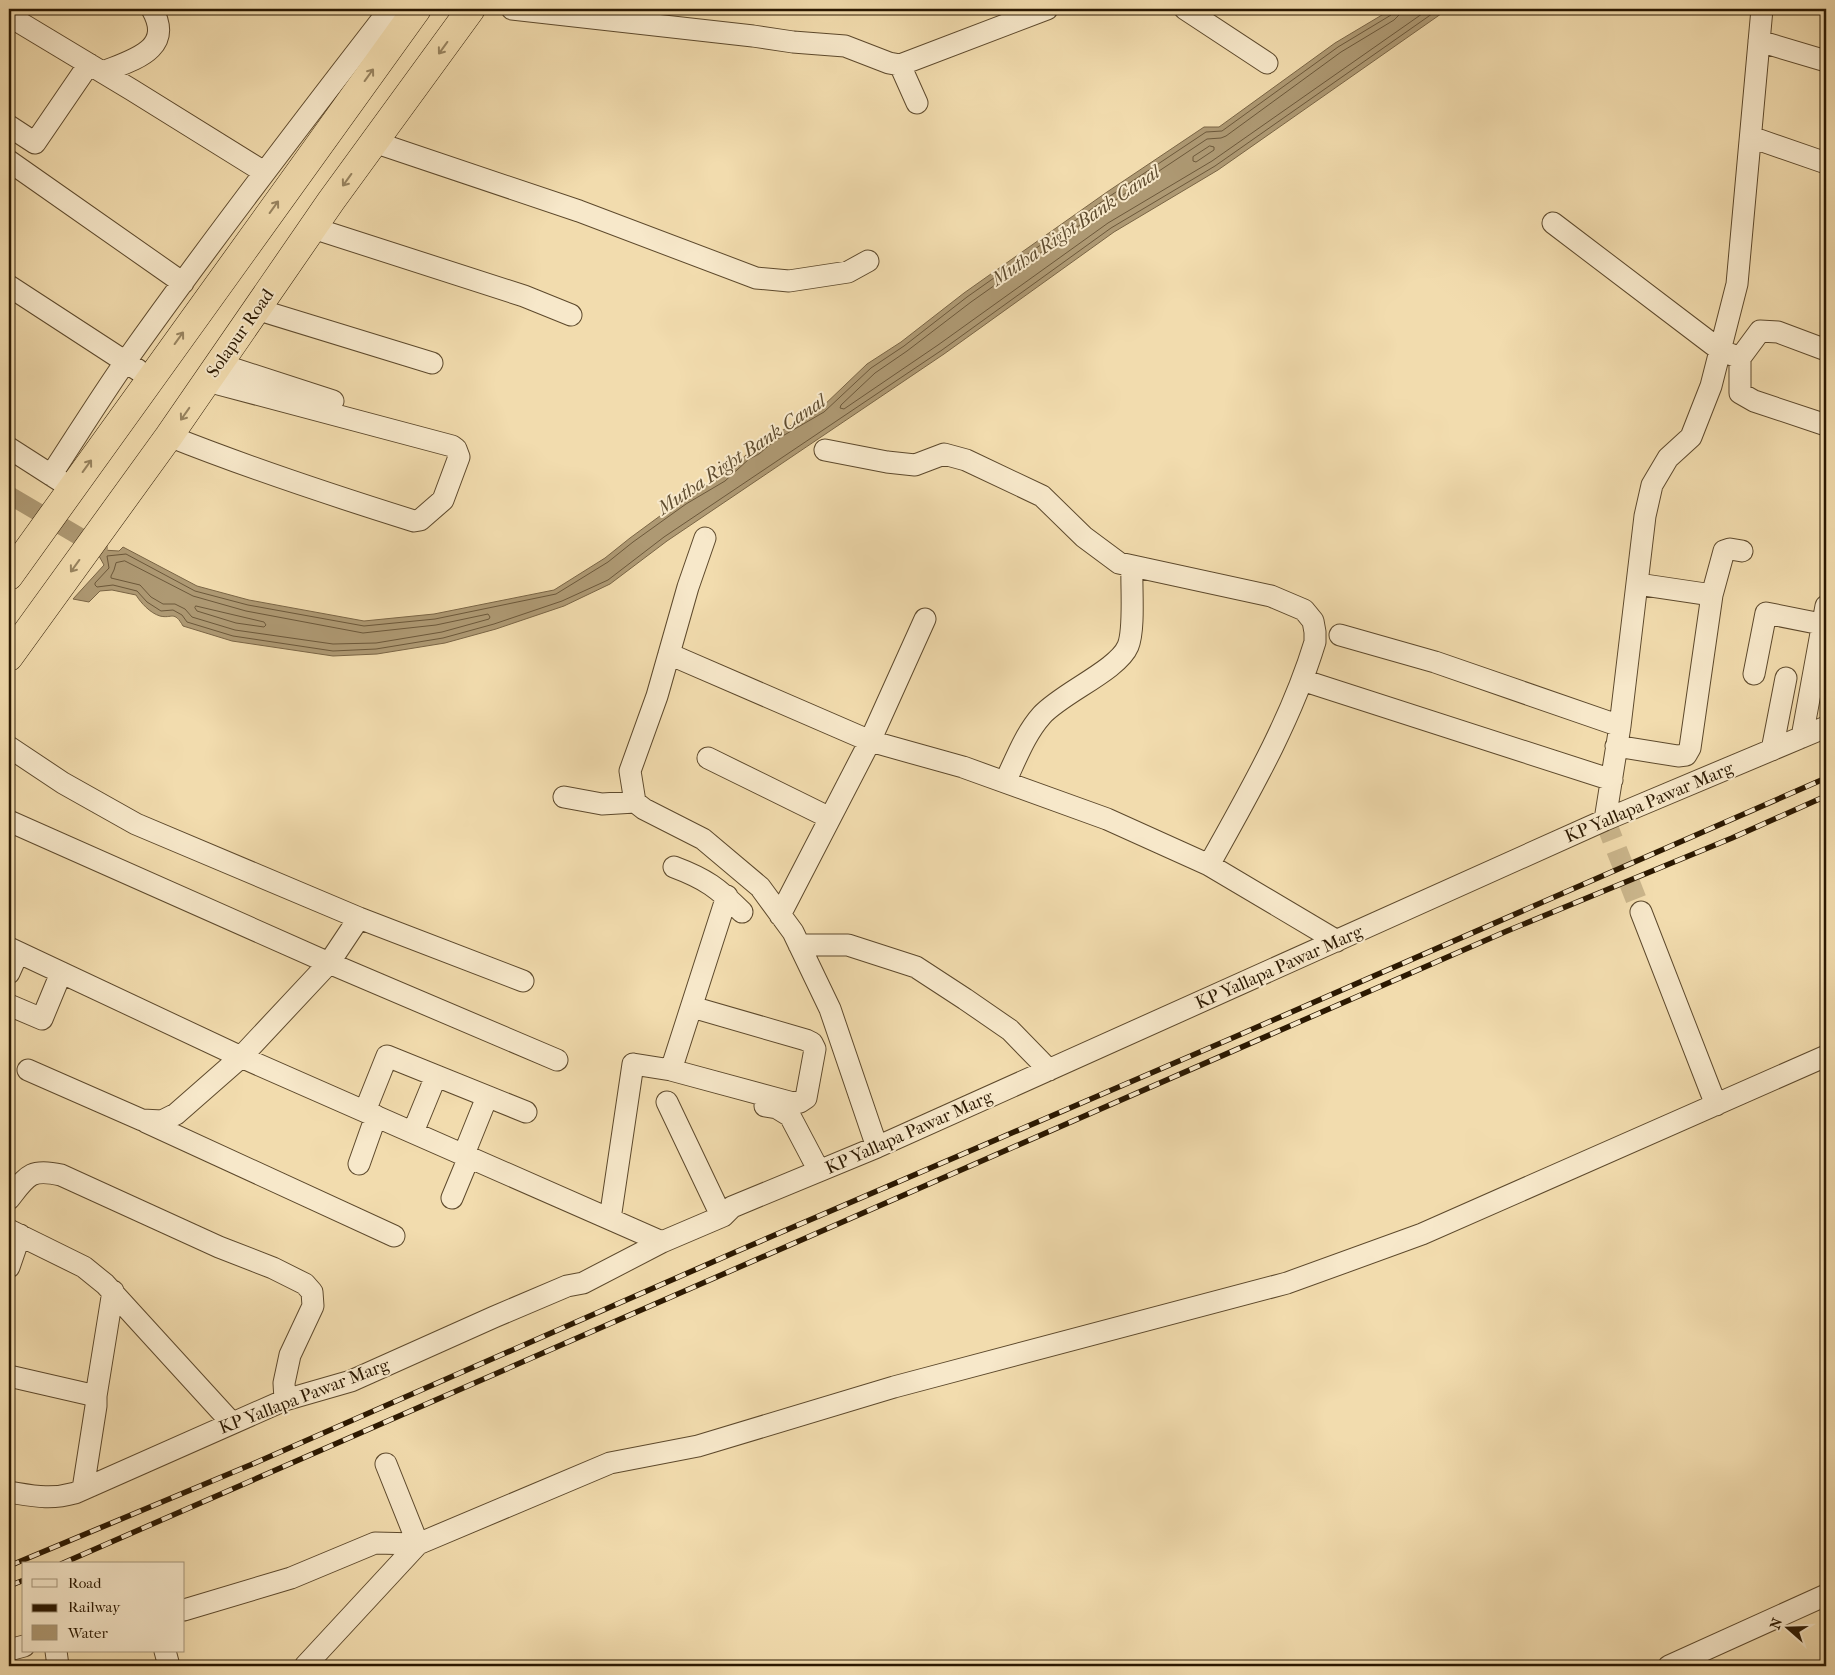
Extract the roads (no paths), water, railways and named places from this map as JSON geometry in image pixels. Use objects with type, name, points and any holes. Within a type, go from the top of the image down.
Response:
[{"type":"highway","points":[[10,574],[60,489],[151,378],[418,9]]},
{"type":"highway","name":"Solapur Road","points":[[12,646],[51,600],[100,532],[374,142],[471,9]]},
{"type":"street","points":[[9,126],[35,142],[96,68],[143,56],[155,43],[159,31],[158,19],[152,9]]},
{"type":"street","points":[[9,448],[60,489],[126,362],[264,172],[390,9]]},
{"type":"street","points":[[512,9],[793,42],[845,46],[889,63],[900,65],[1047,9]]},
{"type":"street","points":[[1185,9],[1267,63]]},
{"type":"street","points":[[1605,820],[1618,736],[1646,516],[1652,485],[1668,458],[1692,437],[1711,386],[1737,284],[1762,9]]},
{"type":"street","points":[[9,16],[264,172]]},
{"type":"street","points":[[1759,41],[1826,61]]},
{"type":"street","points":[[900,65],[917,103]]},
{"type":"street","points":[[1751,137],[1826,163]]},
{"type":"street","points":[[374,142],[579,211],[756,278],[789,281],[848,272],[868,261]]},
{"type":"street","points":[[9,161],[183,283]]},
{"type":"street","points":[[1553,223],[1720,350],[1740,358]]},
{"type":"street","points":[[313,228],[524,296],[571,315]]},
{"type":"street","points":[[9,286],[151,378]]},
{"type":"street","points":[[256,309],[432,362]]},
{"type":"street","points":[[1826,350],[1778,332],[1760,331],[1740,358],[1740,393],[1754,401],[1826,425]]},
{"type":"street","points":[[213,373],[403,424]]},
{"type":"street","points":[[169,436],[306,485],[414,520],[420,520],[443,500],[459,457],[456,449],[452,446],[213,373]]},
{"type":"street","points":[[824,450],[887,462],[915,465],[944,454],[966,460],[1042,496],[1084,537],[1119,563],[1271,596],[1304,610],[1313,621],[1315,642],[1302,680],[1292,706],[1257,778],[1209,865]]},
{"type":"street","points":[[635,802],[630,771],[658,696],[688,587],[705,538]]},
{"type":"street","points":[[1340,635],[1435,662],[1618,736],[1678,756],[1686,754],[1690,748],[1712,595],[1724,551],[1730,549],[1742,551]]},
{"type":"street","points":[[1005,782],[1026,736],[1042,714],[1067,694],[1118,660],[1128,646],[1132,625],[1132,566]]},
{"type":"street","points":[[1638,584],[1712,595]]},
{"type":"street","points":[[1754,674],[1766,613],[1825,618],[1802,738]]},
{"type":"street","points":[[780,915],[870,741],[925,619]]},
{"type":"street","points":[[670,654],[870,741],[963,767],[1107,819],[1209,865],[1337,941]]},
{"type":"street","points":[[1772,750],[1786,678]]},
{"type":"street","points":[[1302,680],[1612,780]]},
{"type":"street","name":"KP Yallapa Pawar Marg","points":[[9,1492],[42,1498],[59,1497],[83,1489],[231,1422],[285,1400],[351,1382],[494,1317],[567,1286],[582,1282],[657,1240],[723,1216],[725,1207],[877,1147],[1605,820],[1826,727]]},
{"type":"street","points":[[9,747],[63,783],[136,824],[359,918],[523,982]]},
{"type":"street","points":[[708,758],[830,818]]},
{"type":"street","points":[[564,797],[602,804],[635,802],[644,809],[703,840],[760,887],[793,932],[830,1009],[877,1147]]},
{"type":"street","points":[[9,821],[328,963],[557,1060]]},
{"type":"street","points":[[674,867],[716,886],[742,912]]},
{"type":"street","points":[[671,1070],[727,896]]},
{"type":"street","points":[[1641,912],[1716,1105]]},
{"type":"street","points":[[142,1120],[162,1122],[176,1114],[241,1057],[328,963],[359,918]]},
{"type":"street","points":[[799,945],[848,944],[916,968],[1010,1030],[1049,1070]]},
{"type":"street","points":[[9,973],[13,951],[241,1057],[657,1240]]},
{"type":"street","points":[[9,1006],[42,1019],[61,973]]},
{"type":"street","points":[[610,1219],[633,1064],[671,1070],[793,1103],[800,1102],[806,1098],[815,1049],[812,1043],[692,1007]]},
{"type":"street","points":[[358,1164],[386,1056],[526,1112]]},
{"type":"street","points":[[185,1610],[291,1578],[375,1543],[418,1544],[610,1463],[698,1446],[894,1387],[1286,1284],[1422,1234],[1826,1056]]},
{"type":"street","points":[[28,1070],[142,1120],[394,1236]]},
{"type":"street","points":[[413,1132],[436,1076]]},
{"type":"street","points":[[697,1092],[777,1108],[790,1116],[819,1171]]},
{"type":"street","points":[[452,1198],[487,1097]]},
{"type":"street","points":[[666,1102],[725,1207]]},
{"type":"street","points":[[9,1199],[33,1173],[46,1172],[61,1175],[219,1247],[273,1268],[305,1284],[312,1292],[313,1306],[290,1355],[284,1383],[285,1400]]},
{"type":"street","points":[[9,1267],[14,1233],[84,1267],[113,1291],[231,1422]]},
{"type":"street","points":[[83,1489],[113,1291]]},
{"type":"street","points":[[9,1376],[96,1396]]},
{"type":"street","points":[[386,1464],[418,1544]]},
{"type":"street","points":[[305,1666],[418,1544]]},
{"type":"street","points":[[1669,1666],[1826,1595]]},
{"type":"street","points":[[9,1650],[22,1647]]},
{"type":"street","points":[[56,1652],[58,1666]]},
{"type":"street","points":[[165,1652],[169,1666]]},
{"type":"water","points":[[1392,9],[1448,9],[1218,170],[1114,232],[944,354],[667,541],[610,584],[564,606],[496,629],[445,643],[377,654],[333,656],[232,641],[183,626],[173,616],[164,617],[153,613],[136,595],[112,590],[100,591],[89,602],[73,599],[104,565],[99,556],[103,550],[119,551],[123,547],[197,586],[249,600],[364,621],[434,614],[554,590],[605,558],[683,499],[722,477],[747,454],[757,450],[771,437],[821,408],[867,364],[901,342],[964,293],[1107,192],[1204,127],[1219,127],[1335,43]]},
{"type":"waterway","name":"Mutha Right Bank Canal","points":[[9,495],[99,548]]},
{"type":"tunnel","points":[[1605,820],[1641,912]]},
{"type":"railway","points":[[9,1566],[255,1463],[1826,778]]},
{"type":"railway","points":[[66,1562],[1507,931],[1732,838],[1826,796]]},
{"type":"railway","points":[[9,1586],[22,1581]]}]
